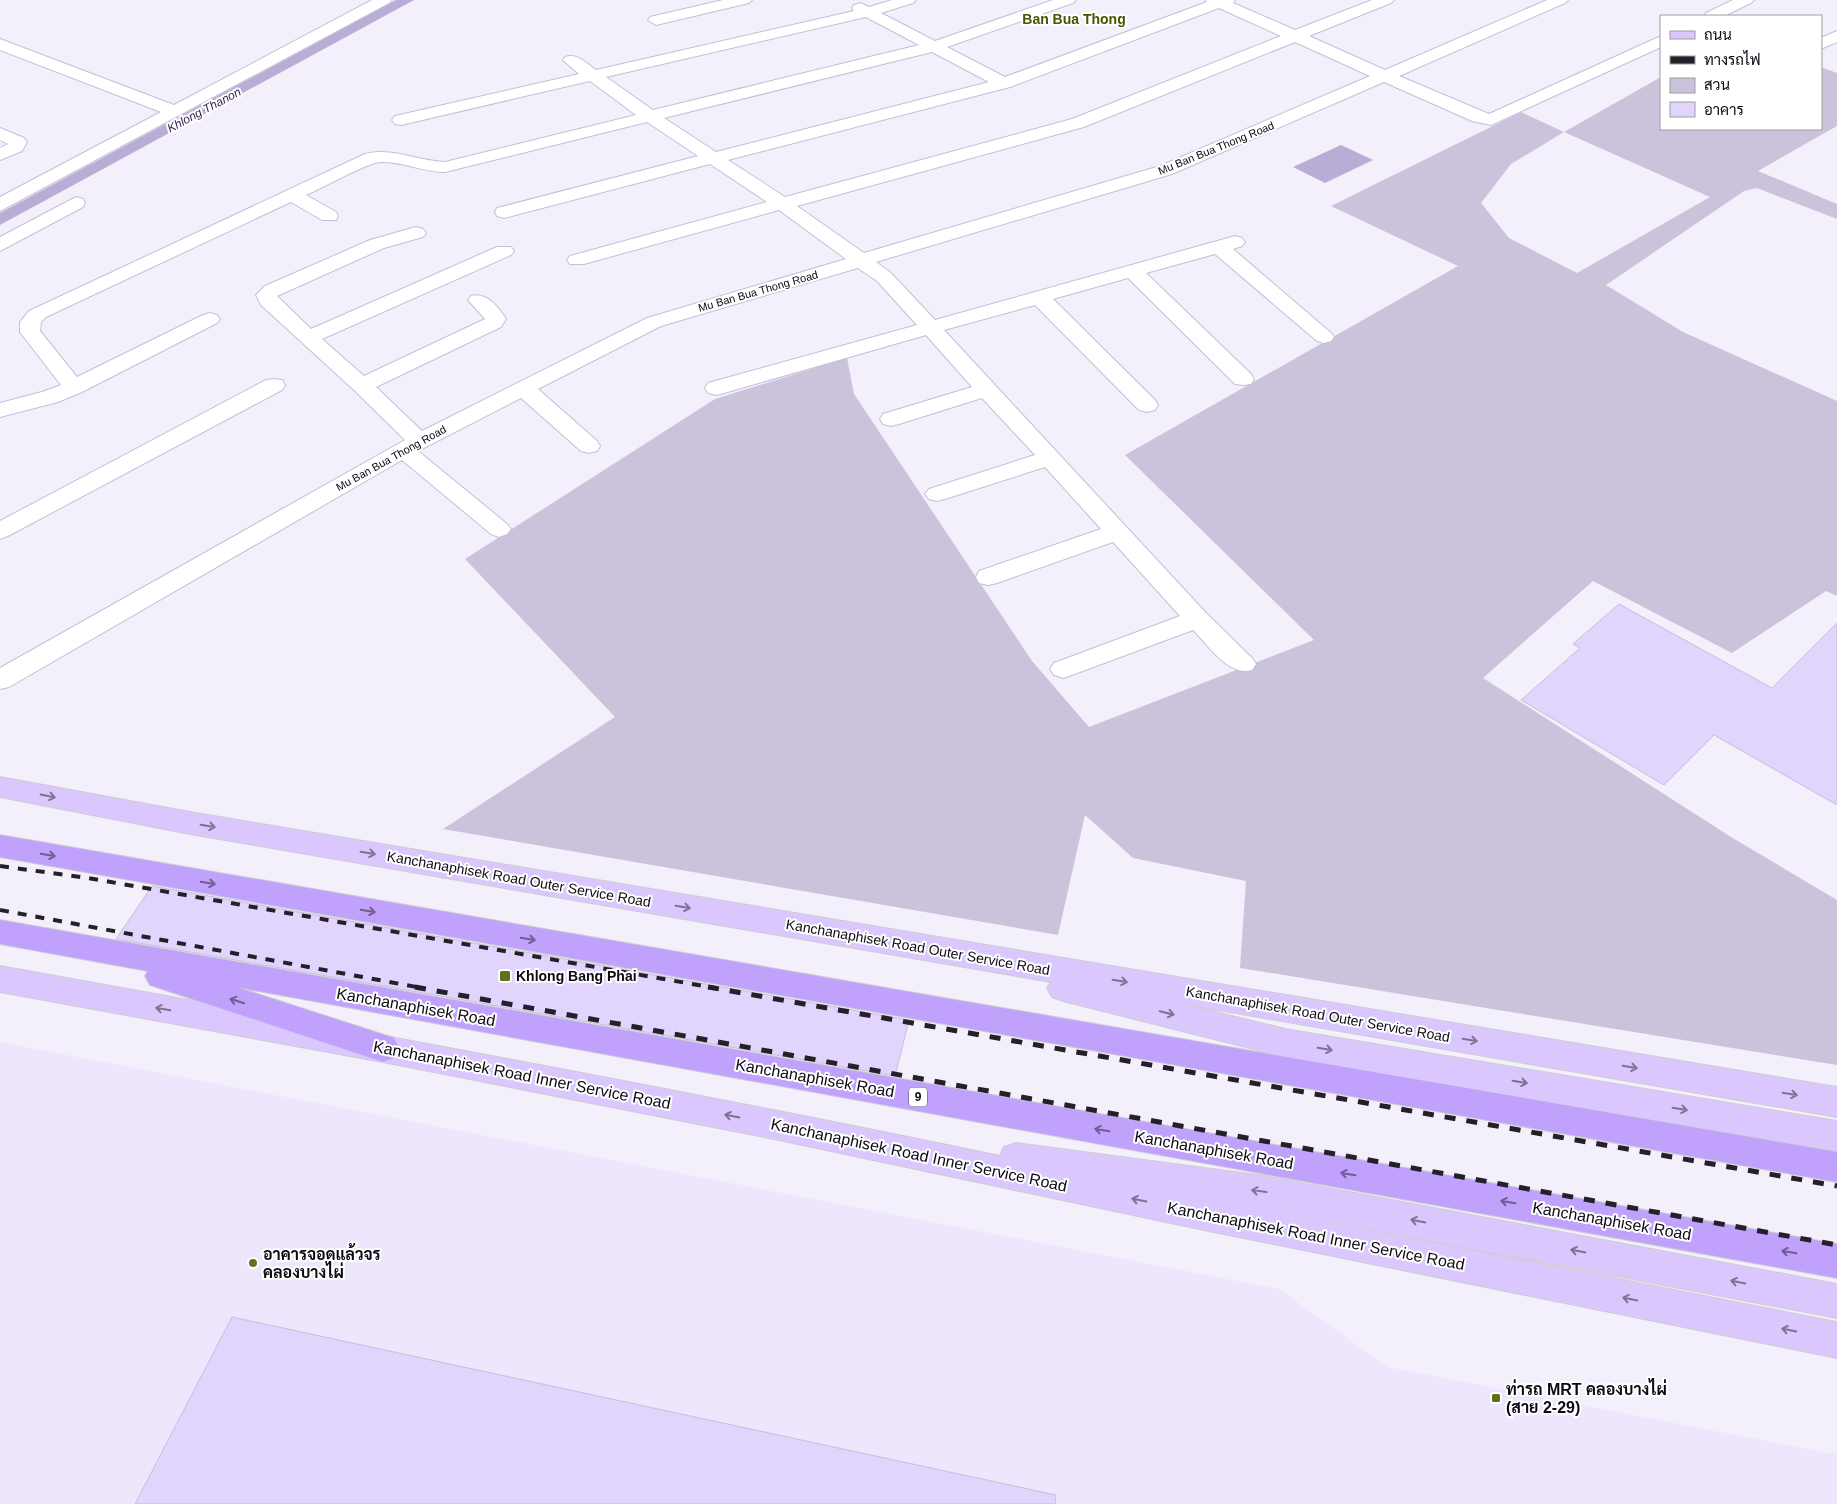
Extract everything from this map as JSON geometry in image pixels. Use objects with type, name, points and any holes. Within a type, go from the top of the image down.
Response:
[{"type":"highway","points":[[0,846],[1837,1167]]},
{"type":"highway","name":"Kanchanaphisek Road","points":[[0,932],[1837,1261]]},
{"type":"highway","points":[[61,944],[383,1048]]},
{"type":"main road","name":"Kanchanaphisek Road Outer Service Road","points":[[0,788],[190,823],[1837,1102]]},
{"type":"main road","points":[[847,935],[1285,1042],[1828,1134]]},
{"type":"main road","name":"Kanchanaphisek Road Inner Service Road","points":[[0,979],[383,1048],[779,1125],[1204,1214],[1837,1340]]},
{"type":"main road","points":[[779,1125],[1265,1192],[1837,1301]]},
{"type":"street","points":[[0,205],[384,0]]},
{"type":"street","points":[[656,20],[744,0]]},
{"type":"street","points":[[846,0],[1004,83]]},
{"type":"street","points":[[401,120],[868,12],[908,0]]},
{"type":"street","points":[[74,387],[30,332],[29,324],[32,318],[42,311],[291,195],[378,157],[391,157],[428,167],[445,166],[935,46],[1068,0]]},
{"type":"street","points":[[578,260],[1078,123],[1386,0]]},
{"type":"street","name":"Mu Ban Bua Thong Road","points":[[0,680],[411,445],[654,322],[1166,170],[1560,0]]},
{"type":"street","points":[[1714,15],[1746,0]]},
{"type":"street","points":[[504,212],[1004,83],[1220,1],[1294,37],[1478,117],[1491,120],[1660,41]]},
{"type":"street","points":[[1822,44],[1837,36]]},
{"type":"street","points":[[0,44],[174,111]]},
{"type":"street","points":[[571,60],[648,115],[784,205],[884,277],[1197,619],[1243,664]]},
{"type":"street","points":[[0,134],[18,142],[16,147],[0,155]]},
{"type":"street","points":[[291,195],[329,216]]},
{"type":"street","points":[[0,245],[76,203]]},
{"type":"street","points":[[416,233],[377,244],[272,290],[266,296],[268,301],[362,385],[411,445],[499,529]]},
{"type":"street","points":[[716,388],[1227,244],[1324,337]]},
{"type":"street","points":[[308,338],[504,251]]},
{"type":"street","points":[[1132,271],[1243,379]]},
{"type":"street","points":[[1040,297],[1147,405]]},
{"type":"street","points":[[362,385],[494,323],[496,319],[478,300]]},
{"type":"street","points":[[0,410],[50,397],[74,387],[210,319]]},
{"type":"street","points":[[0,531],[274,385]]},
{"type":"street","points":[[523,388],[589,446]]},
{"type":"street","points":[[891,418],[987,390]]},
{"type":"street","points":[[937,494],[1050,458]]},
{"type":"street","points":[[988,577],[1118,532]]},
{"type":"street","points":[[1063,669],[1197,619]]},
{"type":"shaded area","points":[[1341,145],[1373,160],[1325,183],[1293,167]]},
{"type":"shaded area","points":[[0,1042],[1279,1289],[1387,1367],[1833,1454],[1837,1452],[1837,1504],[0,1504]]},
{"type":"green space","points":[[1822,67],[1837,73],[1837,126],[1758,171],[1837,204],[1837,219],[1757,188],[1744,191],[1606,285],[1683,332],[1837,401],[1837,596],[1826,591],[1732,653],[1593,581],[1483,678],[1731,837],[1837,900],[1837,1065],[1240,968],[1246,881],[1133,858],[1085,815],[1058,935],[443,829],[615,717],[465,559],[715,399],[847,358],[854,394],[1032,661],[1089,727],[1314,640],[1125,455],[1458,266],[1331,206],[1521,112],[1564,132],[1660,78],[1660,130],[1822,130]],"holes":[[[1564,132],[1710,197],[1577,273],[1509,238],[1481,203],[1511,164]]]},
{"type":"building","points":[[1619,604],[1772,688],[1837,623],[1837,805],[1714,735],[1664,785],[1521,700],[1580,648],[1573,644]]},
{"type":"building","name":"Khlong Bang Phai","points":[[152,886],[909,1020],[895,1076],[116,939]]},
{"type":"building","points":[[232,1317],[1056,1495],[1055,1504],[135,1504]]},
{"type":"waterway","name":"Khlong Thanon","points":[[0,220],[407,0]]},
{"type":"railway","points":[[0,866],[88,878],[715,988]]},
{"type":"railway","points":[[0,910],[422,988]]},
{"type":"railway","points":[[415,987],[1837,1245]]},
{"type":"railway","points":[[708,987],[1837,1186]]},
{"type":"place","name":"Khlong Bang Phai","points":[[505,976]]},
{"type":"place","name":"อาคารจอดแล้วจร คลองบางไผ่","points":[[253,1263]]},
{"type":"place","name":"ท่ารถ MRT คลองบางไผ่ (สาย 2-29)","points":[[1496,1398]]},
{"type":"district","name":"Ban Bua Thong","points":[[1074,19]]}]
